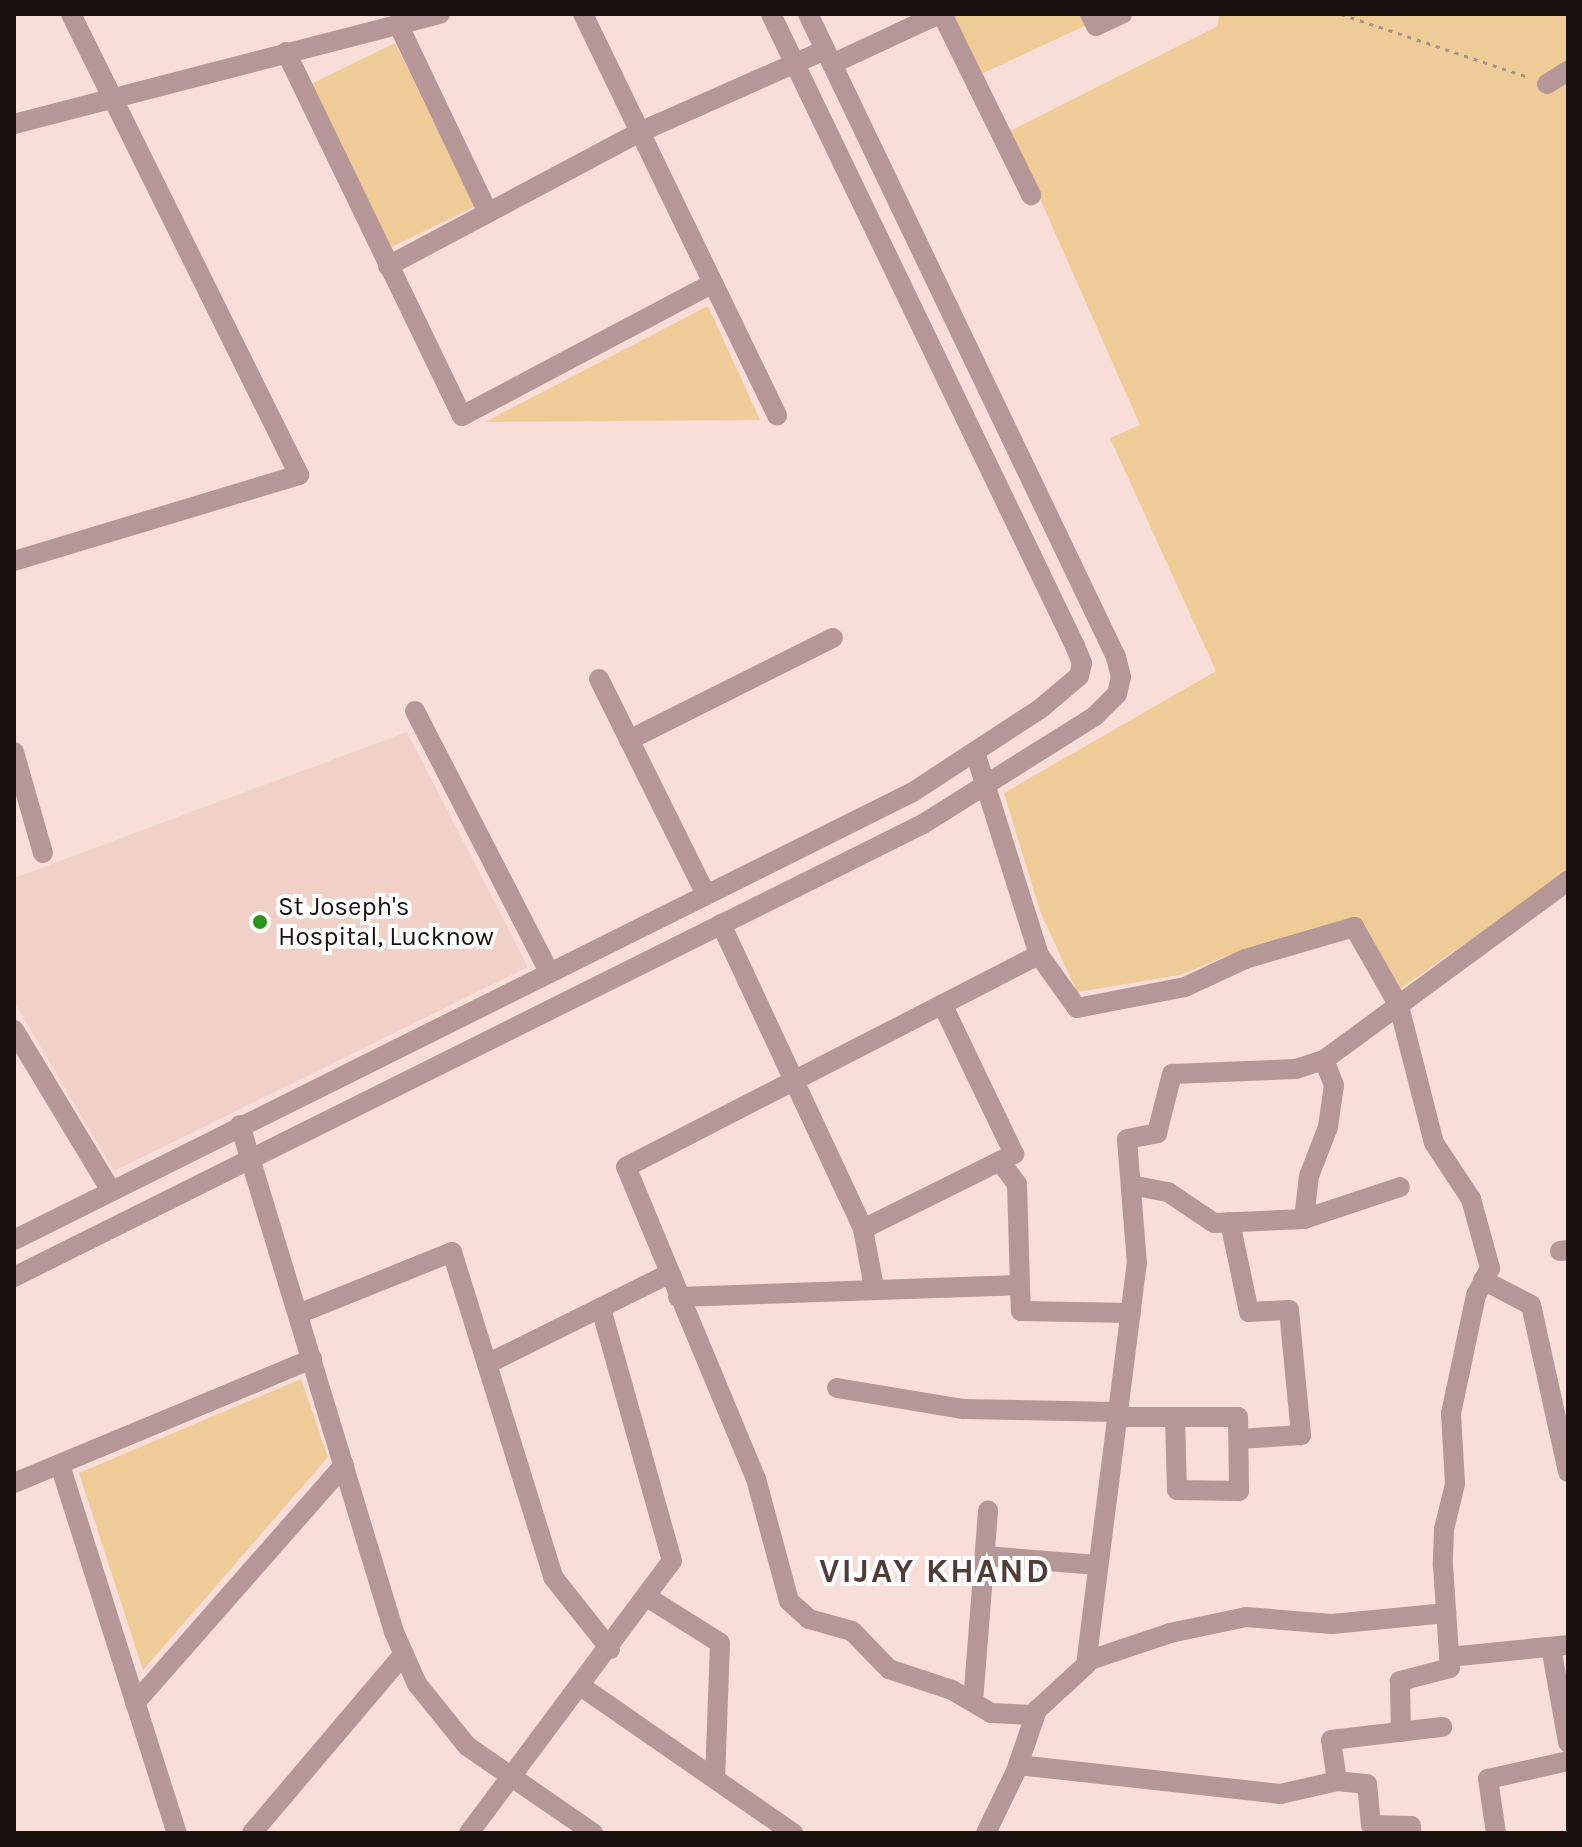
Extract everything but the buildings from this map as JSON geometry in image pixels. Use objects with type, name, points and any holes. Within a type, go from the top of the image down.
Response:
[{"type":"street","points":[[14,561],[299,475],[71,14]]},
{"type":"street","points":[[14,124],[112,96],[440,14]]},
{"type":"street","points":[[583,14],[777,416]]},
{"type":"street","points":[[14,1240],[548,970],[913,792],[1069,687],[1082,663],[771,14]]},
{"type":"street","points":[[14,1277],[923,824],[1095,716],[1117,694],[1121,677],[808,14]]},
{"type":"street","points":[[388,266],[640,132],[795,64],[828,57],[940,14],[1031,195]]},
{"type":"street","points":[[1090,14],[1096,26],[1122,14]]},
{"type":"street","points":[[398,24],[488,213]]},
{"type":"street","points":[[286,52],[462,416],[713,283]]},
{"type":"street","points":[[1547,84],[1568,71]]},
{"type":"street","points":[[629,740],[833,638]]},
{"type":"street","points":[[599,679],[705,893]]},
{"type":"street","points":[[415,711],[548,970]]},
{"type":"street","points":[[975,752],[1039,955],[1077,1008],[1185,987],[1245,959],[1354,927],[1399,1006],[1434,1143],[1471,1199],[1490,1268],[1483,1280],[1451,1414],[1455,1484],[1444,1529],[1450,1668],[1400,1681],[1401,1732]]},
{"type":"street","points":[[16,764],[43,853]]},
{"type":"street","points":[[1087,1661],[1137,1264],[1127,1139],[1157,1133],[1172,1074],[1296,1069],[1324,1060],[1568,881]]},
{"type":"street","points":[[721,924],[863,1229],[874,1287]]},
{"type":"street","points":[[1035,1715],[991,1713],[973,1702],[889,1669],[852,1631],[809,1619],[789,1601],[756,1479],[626,1167],[1039,955]]},
{"type":"street","points":[[863,1229],[1014,1154],[942,1004]]},
{"type":"street","points":[[14,1030],[111,1191]]},
{"type":"street","points":[[1304,1219],[1309,1176],[1328,1127],[1334,1085],[1324,1060]]},
{"type":"street","points":[[240,1125],[344,1465],[404,1654],[417,1684],[467,1746],[593,1833]]},
{"type":"street","points":[[1000,1161],[1017,1184],[1021,1311],[1131,1313]]},
{"type":"street","points":[[1131,1185],[1168,1192],[1214,1223],[1304,1219],[1400,1187]]},
{"type":"street","points":[[1230,1222],[1249,1312],[1289,1310],[1301,1435],[1239,1439]]},
{"type":"street","points":[[298,1314],[452,1252],[553,1577],[610,1649]]},
{"type":"street","points":[[487,1364],[668,1274]]},
{"type":"street","points":[[1483,1280],[1531,1305],[1568,1472]]},
{"type":"street","points":[[678,1297],[874,1287],[1020,1285]]},
{"type":"street","points":[[469,1833],[582,1687],[672,1561],[601,1308]]},
{"type":"street","points":[[14,1483],[312,1359]]},
{"type":"street","points":[[837,1388],[963,1409],[1238,1417],[1239,1491],[1177,1490],[1175,1417]]},
{"type":"street","points":[[60,1465],[177,1833]]},
{"type":"street","points":[[135,1703],[344,1465]]},
{"type":"street","points":[[973,1702],[988,1511]]},
{"type":"street","points":[[985,1556],[1098,1565]]},
{"type":"street","points":[[647,1597],[720,1643],[715,1779]]},
{"type":"street","points":[[986,1833],[1018,1765],[1035,1715],[1087,1661],[1170,1633],[1246,1617],[1332,1624],[1446,1613]]},
{"type":"street","points":[[1449,1657],[1559,1646],[1568,1742]]},
{"type":"street","points":[[252,1833],[404,1654]]},
{"type":"street","points":[[582,1687],[793,1833]]},
{"type":"street","points":[[1337,1781],[1331,1740],[1442,1727]]},
{"type":"street","points":[[1496,1833],[1488,1779],[1568,1761]]},
{"type":"street","points":[[1018,1765],[1280,1794],[1337,1781],[1367,1784],[1371,1825],[1411,1826],[1411,1833]]},
{"type":"path","points":[[1341,14],[1547,84]]},
{"type":"shaded area","points":[[1082,14],[1087,25],[979,75],[952,16]]},
{"type":"shaded area","points":[[1219,14],[1568,14],[1568,872],[1401,988],[1357,916],[1239,951],[1180,975],[1077,992],[1040,911],[1004,793],[1216,671],[1110,438],[1140,425],[1010,131],[1218,26]]},
{"type":"shaded area","points":[[395,43],[475,207],[391,247],[311,84]]},
{"type":"shaded area","points":[[708,306],[760,420],[485,422]]},
{"type":"shaded area","name":"St Joseph's Hospital, Lucknow","points":[[407,732],[528,967],[114,1171],[14,1002],[14,878]]},
{"type":"shaded area","points":[[301,1379],[328,1457],[143,1670],[79,1473]]},
{"type":"place","name":"St Joseph's Hospital, Lucknow","points":[[260,922]]},
{"type":"district","name":"VIJAY KHAND","points":[[935,1572]]}]
